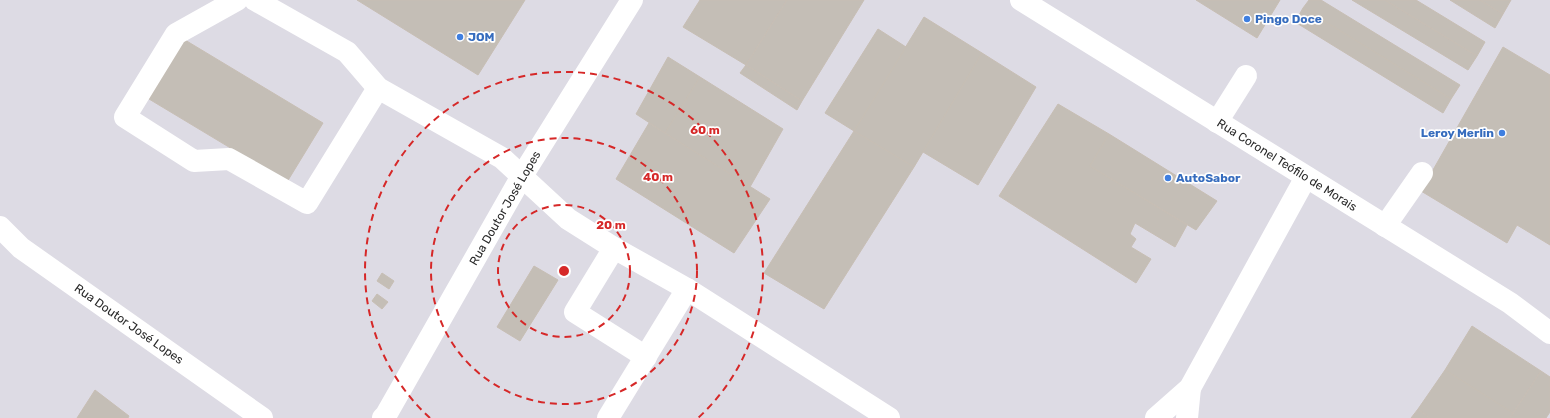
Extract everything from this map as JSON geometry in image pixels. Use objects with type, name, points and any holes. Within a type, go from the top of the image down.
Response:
[{"type":"street","points":[[237,0],[176,34],[125,117],[194,161],[229,159],[307,203],[378,88]]},
{"type":"street","points":[[255,0],[347,52],[378,88],[502,158],[568,219],[614,248],[687,289],[888,418]]},
{"type":"street","name":"Rua Doutor José Lopes","points":[[383,418],[522,176],[632,0]]},
{"type":"street","name":"Rua Coronel Teófilo de Morais","points":[[1021,0],[1510,303],[1550,334]]},
{"type":"street","points":[[1217,122],[1246,76]]},
{"type":"street","points":[[1385,226],[1422,173]]},
{"type":"street","points":[[1156,418],[1190,388],[1306,177]]},
{"type":"street","name":"Rua Doutor José Lopes","points":[[0,227],[21,248],[262,418]]},
{"type":"street","points":[[614,248],[575,312],[646,357]]},
{"type":"street","points":[[608,418],[687,289]]},
{"type":"street","points":[[1187,418],[1190,388]]},
{"type":"shaded area","points":[[0,0],[1550,0],[1550,418],[0,418]]},
{"type":"building","name":"JOM","points":[[357,0],[525,0],[478,75]]},
{"type":"building","points":[[700,0],[787,0],[746,65],[683,27]]},
{"type":"building","points":[[787,0],[864,0],[802,101],[746,65]]},
{"type":"building","name":"Pingo Doce","points":[[1196,0],[1280,0],[1257,38]]},
{"type":"building","points":[[1309,0],[1321,0],[1460,85],[1451,99],[1303,8]]},
{"type":"building","points":[[1352,0],[1385,0],[1477,56],[1468,70]]},
{"type":"building","points":[[1385,0],[1416,0],[1485,42],[1477,56]]},
{"type":"building","points":[[1450,0],[1480,0],[1503,14],[1495,28]]},
{"type":"building","points":[[1480,0],[1511,0],[1503,14]]},
{"type":"building","points":[[1303,8],[1451,99],[1443,113],[1295,22]]},
{"type":"building","points":[[924,17],[982,53],[914,167],[854,131]]},
{"type":"building","points":[[878,29],[906,47],[854,131],[825,113]]},
{"type":"building","points":[[185,40],[323,123],[287,182],[149,99]]},
{"type":"building","name":"Leroy Merlin","points":[[1503,47],[1550,75],[1550,245],[1517,225],[1507,243],[1421,191]]},
{"type":"building","points":[[982,53],[1036,87],[978,185],[923,152]]},
{"type":"building","points":[[668,57],[700,77],[665,133],[636,114]]},
{"type":"building","points":[[746,65],[802,101],[797,110],[740,73]]},
{"type":"building","points":[[700,77],[783,129],[750,187],[665,133]]},
{"type":"building","points":[[1058,104],[1109,134],[1090,166],[1187,225],[1175,247],[1135,223],[1130,234],[1136,239],[1131,247],[1151,259],[1136,283],[999,196]]},
{"type":"building","points":[[649,123],[770,199],[734,253],[616,179]]},
{"type":"building","points":[[854,131],[914,167],[824,309],[764,273]]},
{"type":"building","points":[[1109,134],[1217,201],[1196,230],[1090,166]]},
{"type":"building","points":[[534,266],[558,280],[520,341],[497,327]]},
{"type":"building","points":[[382,273],[394,281],[389,289],[377,281]]},
{"type":"building","points":[[377,294],[388,302],[382,309],[372,301]]},
{"type":"building","points":[[1472,326],[1541,371],[1513,413],[1445,370]]},
{"type":"building","points":[[1445,370],[1513,413],[1510,418],[1430,418],[1418,409]]},
{"type":"building","points":[[1541,371],[1550,377],[1550,412],[1546,418],[1510,418]]},
{"type":"building","points":[[95,390],[129,416],[128,418],[77,418]]},
{"type":"building","points":[[1418,409],[1430,418],[1411,418]]},
{"type":"place","name":"Pingo Doce","points":[[1247,19]]},
{"type":"place","name":"JOM","points":[[460,37]]},
{"type":"place","name":"Leroy Merlin","points":[[1502,133]]},
{"type":"place","name":"AutoSabor","points":[[1168,178]]}]
